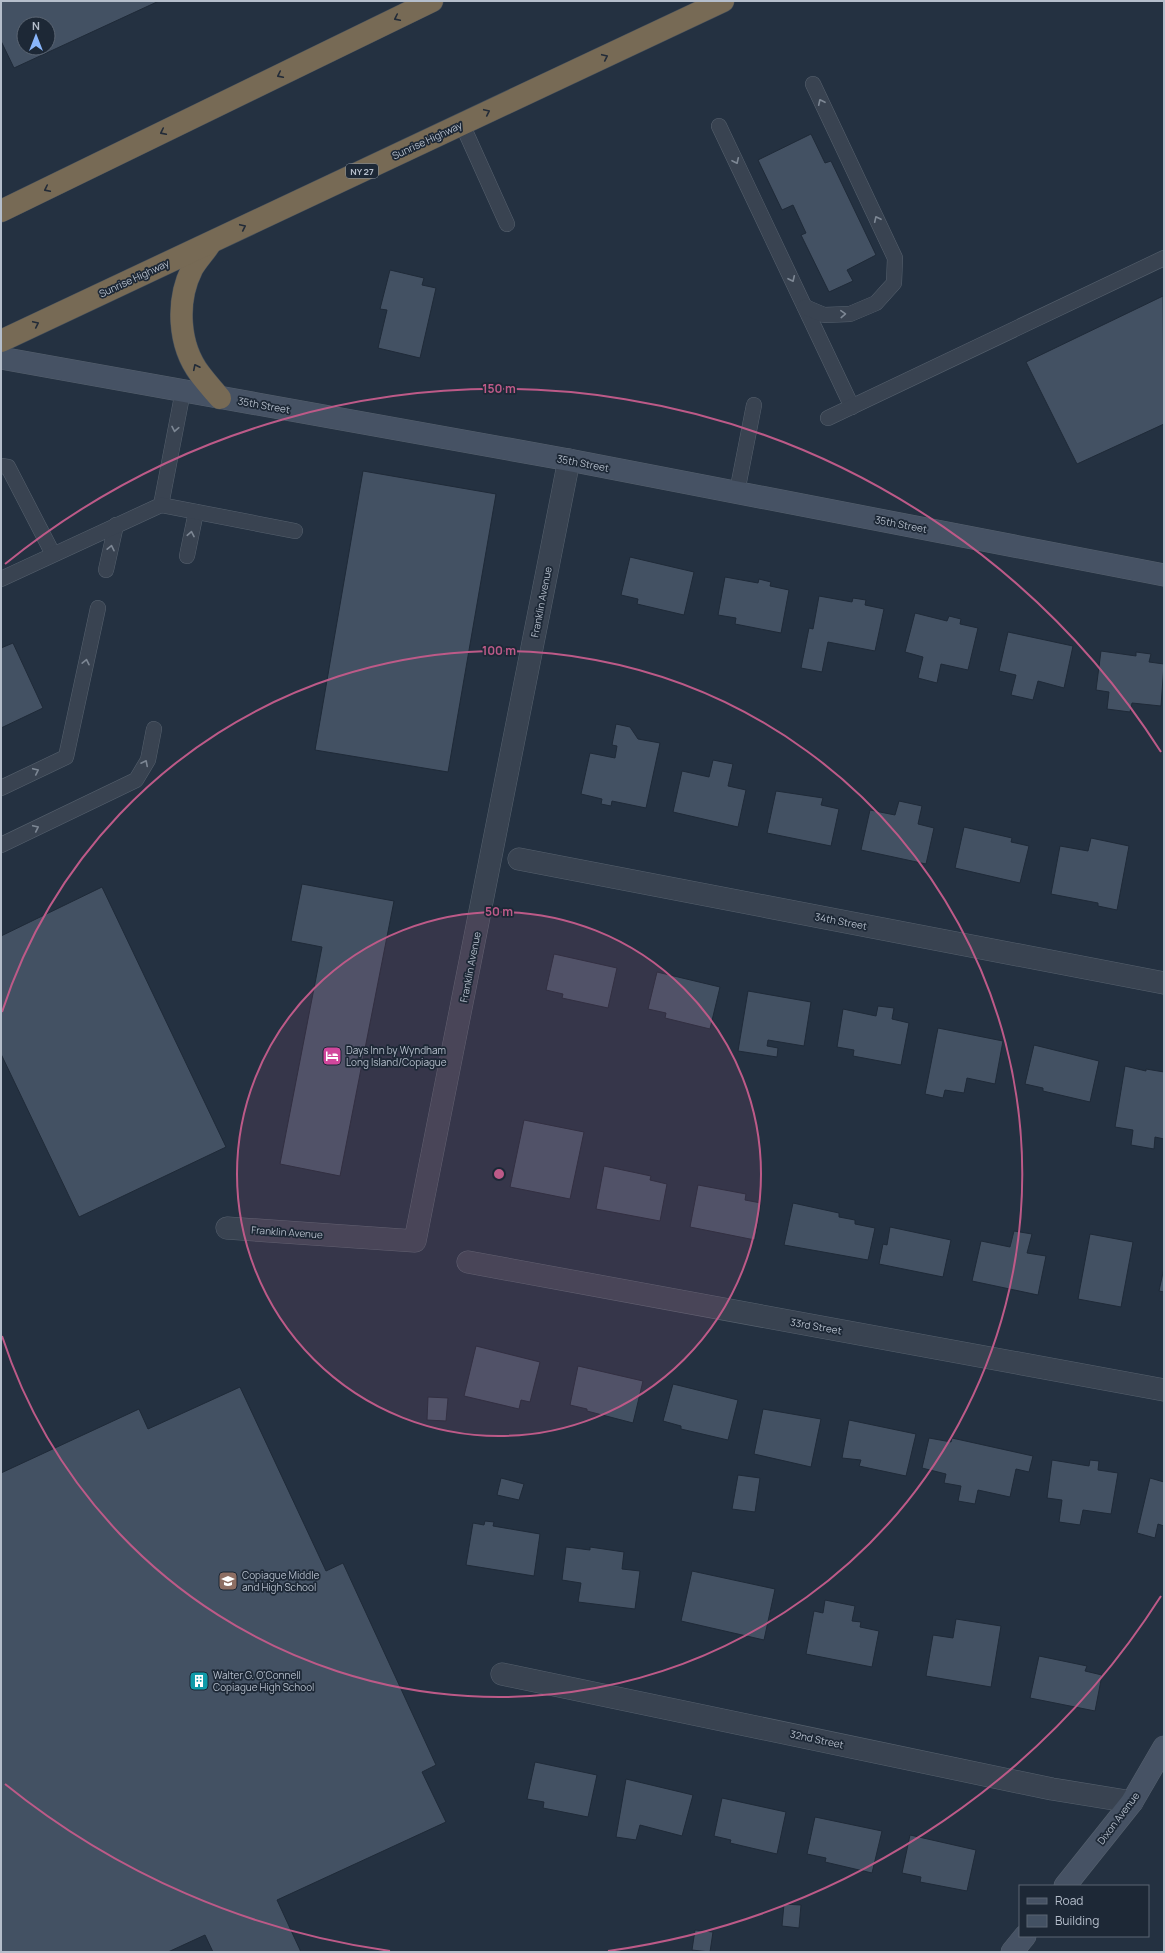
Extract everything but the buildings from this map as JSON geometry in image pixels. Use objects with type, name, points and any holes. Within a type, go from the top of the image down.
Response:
[{"type":"highway","points":[[1,212],[432,1]]},
{"type":"highway","name":"Sunrise Highway","points":[[1,341],[723,1]]},
{"type":"highway","points":[[212,242],[193,268],[182,294],[182,323],[185,344],[199,373],[220,398]]},
{"type":"street","name":"35th Street","points":[[1,358],[569,460],[1164,575]]},
{"type":"street","name":"Franklin Avenue","points":[[227,1228],[415,1241],[569,460]]},
{"type":"street","name":"34th Street","points":[[519,859],[1164,983]]},
{"type":"street","name":"33rd Street","points":[[468,1262],[1164,1390]]},
{"type":"street","name":"32nd Street","points":[[502,1674],[1052,1789],[1132,1802]]},
{"type":"street","name":"Dixon Avenue","points":[[1066,1885],[1132,1802],[1164,1747]]},
{"type":"street","points":[[1012,1952],[1024,1937]]},
{"type":"lane","points":[[805,307],[824,315],[850,314],[876,303],[894,282],[896,258],[813,84]]},
{"type":"lane","points":[[462,124],[507,224]]},
{"type":"lane","points":[[720,126],[852,407]]},
{"type":"lane","points":[[828,418],[1164,258]]},
{"type":"lane","points":[[161,505],[182,391]]},
{"type":"lane","points":[[737,492],[754,405]]},
{"type":"lane","points":[[1,466],[8,467],[53,554]]},
{"type":"lane","points":[[1,579],[161,505],[295,531]]},
{"type":"lane","points":[[187,556],[196,512]]},
{"type":"lane","points":[[106,570],[116,525]]},
{"type":"lane","points":[[1,788],[66,757],[98,608]]},
{"type":"lane","points":[[1,845],[136,780],[148,760],[154,729]]},
{"type":"place","name":"Days Inn by Wyndham Long Island/Copiague","points":[[332,1056]]},
{"type":"place","name":"Copiague Middle and High School","points":[[228,1581]]},
{"type":"place","name":"Walter G. O'Connell Copiague High School","points":[[199,1681]]}]
